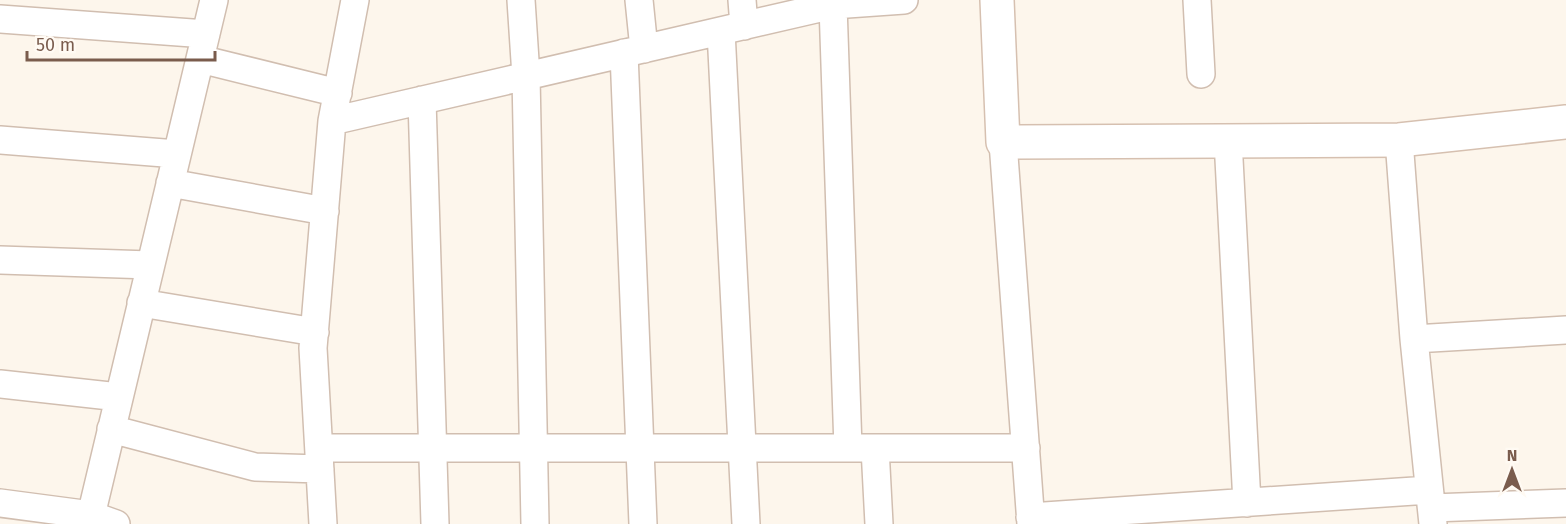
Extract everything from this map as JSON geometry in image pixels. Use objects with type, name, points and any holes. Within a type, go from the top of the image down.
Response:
[{"type":"street","points":[[90,520],[214,0]]},
{"type":"street","points":[[323,524],[315,332],[332,121],[355,0]]},
{"type":"street","points":[[521,0],[526,76],[536,524]]},
{"type":"street","points":[[639,0],[634,51],[640,448],[644,524]]},
{"type":"street","points":[[332,121],[634,51],[736,19],[833,5],[904,0]]},
{"type":"street","points":[[997,0],[1003,142],[1031,520],[1060,520],[1247,503],[1431,508],[1566,503]]},
{"type":"street","points":[[1197,0],[1201,74]]},
{"type":"street","points":[[833,5],[848,448]]},
{"type":"street","points":[[0,19],[203,47],[338,93]]},
{"type":"street","points":[[736,19],[742,448],[746,524]]},
{"type":"street","points":[[422,100],[435,524]]},
{"type":"street","points":[[1003,142],[1400,140],[1566,122]]},
{"type":"street","points":[[0,140],[177,154]]},
{"type":"street","points":[[1228,140],[1247,503]]},
{"type":"street","points":[[1400,140],[1414,339],[1431,508]]},
{"type":"street","points":[[170,183],[325,212]]},
{"type":"street","points":[[0,260],[150,265]]},
{"type":"street","points":[[141,303],[315,332]]},
{"type":"street","points":[[1414,339],[1566,330]]},
{"type":"street","points":[[0,384],[119,397]]},
{"type":"street","points":[[111,429],[255,467],[320,458],[433,448],[1026,448]]},
{"type":"street","points":[[875,448],[879,524]]},
{"type":"street","points":[[0,503],[116,524]]}]
